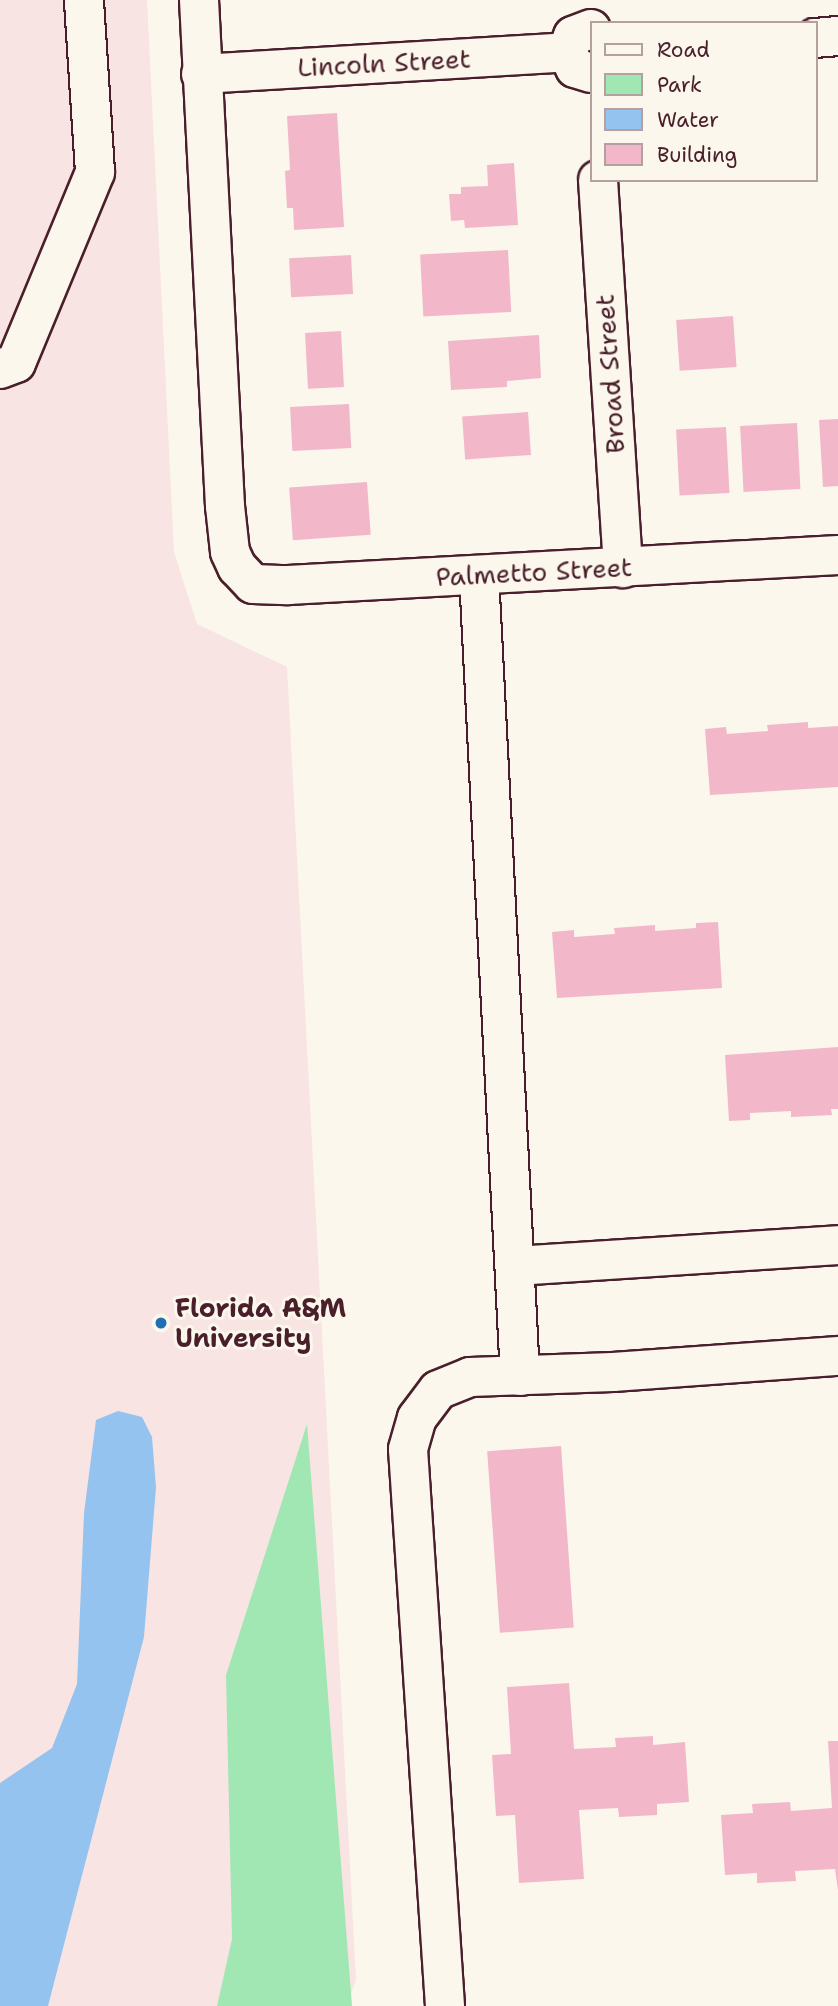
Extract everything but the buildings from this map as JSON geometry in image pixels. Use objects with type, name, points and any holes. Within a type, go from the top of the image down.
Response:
[{"type":"street","points":[[0,369],[16,363],[95,172],[83,0]]},
{"type":"street","points":[[199,0],[201,74]]},
{"type":"street","points":[[817,38],[838,36]]},
{"type":"street","points":[[586,43],[590,74]]},
{"type":"street","name":"Lincoln Street","points":[[201,74],[586,43]]},
{"type":"street","name":"Palmetto Street","points":[[201,74],[225,506],[230,552],[237,567],[253,584],[288,585],[838,555]]},
{"type":"street","name":"Broad Street","points":[[598,182],[622,568]]},
{"type":"street","points":[[479,575],[520,1376]]},
{"type":"street","points":[[515,1266],[838,1245]]},
{"type":"street","points":[[445,2006],[408,1449],[417,1418],[438,1390],[470,1377],[838,1356]]},
{"type":"shaded area","name":"Florida A&M University","points":[[0,0],[147,0],[174,552],[197,624],[287,667],[356,1980],[346,2006],[0,2006]]},
{"type":"green space","points":[[307,1424],[352,2006],[217,2006],[232,1939],[226,1675]]},
{"type":"water","points":[[118,1411],[142,1417],[152,1437],[156,1487],[144,1637],[48,2006],[0,2006],[0,1783],[52,1748],[77,1684],[84,1513],[96,1420]]},
{"type":"place","name":"Florida A&M University","points":[[161,1323]]}]
